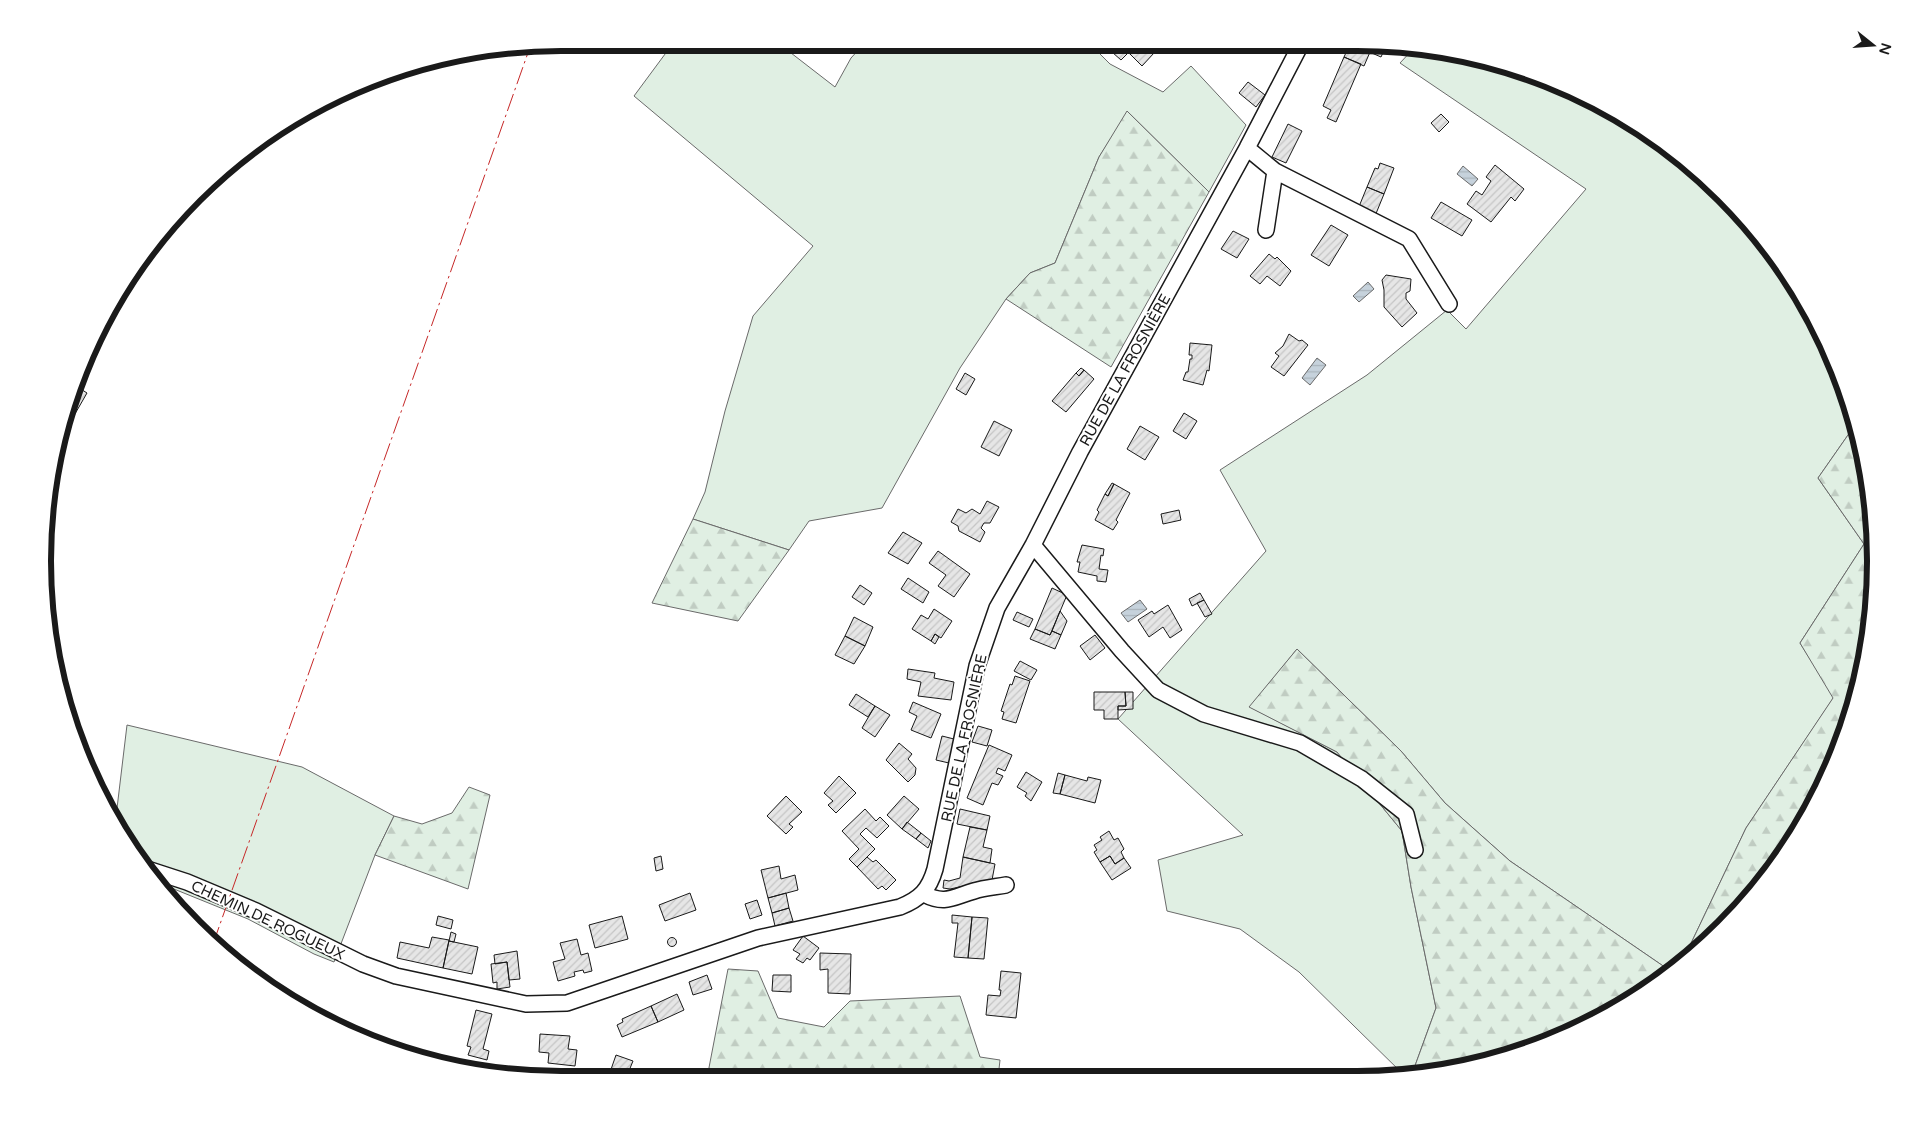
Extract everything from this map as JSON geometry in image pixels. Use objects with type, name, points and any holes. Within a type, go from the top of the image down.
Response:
[{"type":"street","name":"RUE DE LA FROSNIÈRE","points":[[924,894],[931,882],[935,869],[977,666],[997,608],[1033,545],[1080,452],[1247,148],[1297,51]]},
{"type":"street","points":[[1247,148],[1275,171],[1409,239],[1449,304]]},
{"type":"street","points":[[1266,230],[1275,171]]},
{"type":"street","points":[[1033,545],[1122,651],[1158,690],[1204,714],[1300,743],[1362,779],[1406,814],[1415,850]]},
{"type":"street","name":"CHEMIN DE ROGUEUX","points":[[158,873],[187,882],[256,911],[363,964],[396,976],[526,1004],[567,1003],[758,938],[900,908],[924,894]]},
{"type":"street","points":[[924,894],[936,900],[951,900],[975,891],[1006,885]]},
{"type":"green space","points":[[667,51],[788,51],[835,87],[851,58],[857,51],[1097,51],[1110,64],[1163,92],[1191,66],[1246,125],[1209,192],[1128,112],[1099,157],[1055,263],[1030,273],[1006,299],[960,368],[882,508],[809,521],[789,550],[693,519],[705,492],[725,411],[753,316],[813,246],[634,96]]},
{"type":"green space","points":[[1408,54],[1456,61],[1521,78],[1552,90],[1612,120],[1640,137],[1693,178],[1717,201],[1740,225],[1781,278],[1798,306],[1828,366],[1840,397],[1850,432],[1818,478],[1864,544],[1800,643],[1834,697],[1746,828],[1689,947],[1664,967],[1510,861],[1445,803],[1401,751],[1297,649],[1250,707],[1337,752],[1402,831],[1411,887],[1436,1008],[1415,1067],[1398,1069],[1299,972],[1240,929],[1167,911],[1158,860],[1243,835],[1118,719],[1266,551],[1220,470],[1367,375],[1447,310],[1466,329],[1586,189],[1400,63]]},
{"type":"green space","points":[[1127,111],[1209,192],[1111,367],[1006,299],[1030,273],[1055,263],[1099,157]]},
{"type":"green space","points":[[1850,432],[1862,494],[1867,561],[1862,628],[1849,693],[1840,725],[1828,756],[1798,816],[1781,844],[1740,897],[1689,947],[1746,828],[1833,698],[1800,643],[1864,544],[1818,478]]},
{"type":"green space","points":[[693,519],[789,550],[738,621],[652,603]]},
{"type":"green space","points":[[1297,649],[1401,751],[1445,803],[1510,861],[1664,967],[1612,1002],[1552,1032],[1521,1044],[1489,1053],[1456,1061],[1415,1067],[1436,1008],[1411,887],[1402,831],[1337,752],[1249,707]]},
{"type":"green space","points":[[127,725],[302,767],[394,816],[375,855],[334,962],[314,954],[248,919],[170,888],[137,844],[117,810]]},
{"type":"green space","points":[[469,787],[490,795],[468,889],[375,855],[394,816],[422,824],[452,813]]},
{"type":"green space","points":[[728,969],[758,971],[778,1018],[824,1027],[850,1001],[960,996],[980,1057],[1000,1060],[999,1071],[708,1071]]},
{"type":"shaded area","points":[[1463,166],[1478,179],[1472,186],[1457,174]]},
{"type":"shaded area","points":[[1368,282],[1374,289],[1359,302],[1353,296]]},
{"type":"shaded area","points":[[1317,358],[1326,365],[1310,385],[1302,378]]},
{"type":"shaded area","points":[[1140,600],[1147,609],[1128,622],[1121,613]]},
{"type":"building","points":[[1111,51],[1126,51],[1128,53],[1121,60]]},
{"type":"building","points":[[1133,51],[1152,51],[1154,53],[1142,66],[1130,54]]},
{"type":"building","points":[[1347,51],[1370,52],[1364,66],[1344,57]]},
{"type":"building","points":[[1368,51],[1383,52],[1381,57]]},
{"type":"building","points":[[1344,57],[1361,64],[1336,122],[1327,118],[1331,110],[1323,106]]},
{"type":"building","points":[[1248,82],[1265,95],[1256,107],[1239,93]]},
{"type":"building","points":[[1441,114],[1449,122],[1439,132],[1431,123]]},
{"type":"building","points":[[1288,124],[1302,131],[1286,163],[1272,157]]},
{"type":"building","points":[[1380,163],[1394,168],[1384,194],[1367,187],[1375,168],[1378,169]]},
{"type":"building","points":[[1495,165],[1524,189],[1515,201],[1511,197],[1491,222],[1467,204],[1476,191],[1482,195],[1491,181],[1486,177]]},
{"type":"building","points":[[1367,187],[1384,194],[1375,216],[1358,209]]},
{"type":"building","points":[[1441,202],[1472,220],[1462,236],[1431,218]]},
{"type":"building","points":[[1331,225],[1348,235],[1329,266],[1311,255]]},
{"type":"building","points":[[1233,231],[1249,239],[1237,258],[1221,249]]},
{"type":"building","points":[[1269,254],[1275,259],[1277,257],[1291,271],[1280,286],[1267,276],[1260,284],[1250,276]]},
{"type":"building","points":[[1386,275],[1411,279],[1410,291],[1406,293],[1406,299],[1417,313],[1402,327],[1384,307],[1382,280]]},
{"type":"building","points":[[1289,334],[1308,345],[1284,376],[1271,367],[1279,356],[1275,353],[1283,346]]},
{"type":"building","points":[[1190,343],[1212,345],[1209,371],[1207,370],[1203,385],[1183,380],[1186,372],[1188,372],[1190,359],[1192,359],[1192,355],[1189,355]]},
{"type":"building","points":[[1081,368],[1084,370],[1079,376],[1076,373]]},
{"type":"building","points":[[1084,370],[1094,379],[1066,412],[1052,401],[1076,373],[1079,376]]},
{"type":"building","points":[[965,373],[975,379],[966,395],[956,389]]},
{"type":"building","points":[[81,389],[87,393],[72,420]]},
{"type":"building","points":[[1184,413],[1197,421],[1186,439],[1173,431]]},
{"type":"building","points":[[994,421],[1012,430],[999,456],[981,447]]},
{"type":"building","points":[[1140,426],[1159,437],[1145,460],[1127,449]]},
{"type":"building","points":[[1112,483],[1114,484],[1108,496],[1105,494]]},
{"type":"building","points":[[1114,484],[1130,493],[1113,530],[1095,520],[1099,512],[1097,510],[1105,494],[1108,496]]},
{"type":"building","points":[[987,501],[999,507],[990,523],[984,523],[981,528],[985,532],[980,542],[959,531],[958,526],[951,522],[958,509],[966,513],[972,509],[980,514]]},
{"type":"building","points":[[1179,510],[1181,520],[1163,524],[1161,514]]},
{"type":"building","points":[[903,532],[922,543],[908,564],[888,553]]},
{"type":"building","points":[[1082,545],[1104,549],[1099,569],[1108,570],[1106,582],[1097,581],[1097,576],[1078,572],[1080,562],[1077,562]]},
{"type":"building","points":[[938,551],[970,574],[954,597],[938,586],[946,575],[929,563]]},
{"type":"building","points":[[908,578],[929,592],[923,603],[901,589]]},
{"type":"building","points":[[860,585],[872,593],[864,605],[852,597]]},
{"type":"building","points":[[1052,588],[1067,595],[1050,635],[1035,629]]},
{"type":"building","points":[[1200,593],[1204,600],[1192,606],[1189,599]]},
{"type":"building","points":[[1204,600],[1212,614],[1205,617],[1197,603]]},
{"type":"building","points":[[1168,605],[1182,630],[1170,638],[1163,627],[1149,637],[1138,620],[1152,611],[1154,614]]},
{"type":"building","points":[[934,609],[952,621],[941,638],[935,634],[931,641],[912,629],[921,615],[928,619]]},
{"type":"building","points":[[1060,611],[1067,621],[1061,635],[1052,631]]},
{"type":"building","points":[[1017,612],[1033,619],[1029,627],[1013,620]]},
{"type":"building","points":[[854,617],[873,627],[865,646],[845,636]]},
{"type":"building","points":[[1035,629],[1050,635],[1052,631],[1061,635],[1055,649],[1030,639]]},
{"type":"building","points":[[935,634],[939,637],[935,644],[931,641]]},
{"type":"building","points":[[1095,635],[1105,648],[1090,660],[1080,646]]},
{"type":"building","points":[[845,636],[865,646],[854,664],[835,655]]},
{"type":"building","points":[[1020,661],[1037,670],[1031,680],[1014,671]]},
{"type":"building","points":[[908,669],[935,673],[934,678],[954,682],[951,700],[918,696],[921,682],[907,679]]},
{"type":"building","points":[[1015,676],[1030,681],[1016,723],[1002,719],[1004,712],[1001,711],[1010,684],[1012,685]]},
{"type":"building","points":[[1094,692],[1125,692],[1126,706],[1118,706],[1118,719],[1104,719],[1104,710],[1094,710]]},
{"type":"building","points":[[1125,692],[1133,692],[1133,709],[1118,710],[1118,706],[1126,706]]},
{"type":"building","points":[[856,694],[875,706],[868,717],[849,705]]},
{"type":"building","points":[[913,702],[941,714],[931,738],[911,730],[917,716],[909,712]]},
{"type":"building","points":[[875,706],[890,715],[875,737],[862,728]]},
{"type":"building","points":[[978,726],[992,730],[987,746],[972,742]]},
{"type":"building","points":[[942,736],[954,739],[949,763],[936,760]]},
{"type":"building","points":[[899,743],[912,754],[908,759],[916,768],[915,775],[908,782],[886,760]]},
{"type":"building","points":[[989,745],[1012,755],[1005,771],[998,768],[996,773],[1003,776],[998,785],[992,783],[983,805],[967,798]]},
{"type":"building","points":[[1026,772],[1042,782],[1031,801],[1025,796],[1027,793],[1017,787]]},
{"type":"building","points":[[1058,773],[1065,775],[1060,794],[1053,793]]},
{"type":"building","points":[[1065,775],[1087,781],[1088,777],[1101,780],[1095,803],[1060,794]]},
{"type":"building","points":[[839,776],[856,793],[836,813],[828,805],[833,801],[824,793]]},
{"type":"building","points":[[786,796],[802,812],[789,824],[793,827],[786,834],[767,816]]},
{"type":"building","points":[[904,796],[919,809],[902,829],[887,815]]},
{"type":"building","points":[[865,809],[876,821],[880,817],[889,826],[877,838],[866,828],[860,834],[875,849],[857,867],[849,859],[859,849],[842,831]]},
{"type":"building","points":[[960,809],[990,816],[987,830],[957,824]]},
{"type":"building","points":[[907,822],[921,833],[916,839],[902,829]]},
{"type":"building","points":[[970,827],[987,830],[983,847],[992,849],[990,863],[963,857]]},
{"type":"building","points":[[1109,831],[1114,840],[1118,838],[1124,849],[1121,852],[1124,858],[1115,864],[1110,856],[1100,862],[1094,852],[1097,850],[1094,845],[1102,840],[1100,837]]},
{"type":"building","points":[[921,833],[931,841],[928,848],[916,839]]},
{"type":"building","points":[[661,856],[663,869],[656,871],[654,858]]},
{"type":"building","points":[[1110,856],[1115,864],[1124,858],[1131,868],[1112,880],[1100,862]]},
{"type":"building","points":[[867,857],[873,862],[876,860],[896,880],[886,890],[882,886],[878,889],[857,867]]},
{"type":"building","points":[[963,857],[995,864],[992,880],[950,889],[943,888],[944,880],[949,881],[960,878]]},
{"type":"building","points":[[779,866],[781,879],[795,875],[798,890],[768,898],[761,870]]},
{"type":"building","points":[[690,893],[696,910],[665,921],[659,905]]},
{"type":"building","points":[[786,893],[789,908],[772,913],[768,898]]},
{"type":"building","points":[[757,900],[762,915],[750,919],[745,904]]},
{"type":"building","points":[[789,908],[793,921],[775,926],[772,913]]},
{"type":"building","points":[[952,915],[972,917],[968,958],[954,957],[958,923],[952,923]]},
{"type":"building","points":[[438,916],[453,920],[451,929],[436,925]]},
{"type":"building","points":[[622,916],[628,939],[595,948],[589,925]]},
{"type":"building","points":[[972,917],[988,918],[984,959],[968,958]]},
{"type":"building","points":[[451,932],[456,934],[454,942],[449,941]]},
{"type":"building","points":[[803,936],[819,948],[810,960],[807,958],[803,963],[796,959],[800,954],[793,950]]},
{"type":"building","points":[[432,937],[449,940],[443,968],[397,958],[400,942],[429,948]]},
{"type":"building","points":[[672,938],[676,942],[672,946],[668,942]]},
{"type":"building","points":[[577,939],[581,955],[588,953],[592,971],[584,973],[583,970],[574,972],[575,976],[558,981],[553,962],[565,959],[560,943]]},
{"type":"building","points":[[449,941],[478,947],[472,974],[443,968]]},
{"type":"building","points":[[517,951],[520,979],[509,980],[507,962],[495,964],[494,955]]},
{"type":"building","points":[[820,953],[851,954],[850,994],[828,993],[828,969],[820,970]]},
{"type":"building","points":[[507,962],[510,987],[497,989],[497,982],[493,983],[491,964]]},
{"type":"building","points":[[1001,971],[1021,973],[1016,1018],[986,1015],[988,995],[1000,996]]},
{"type":"building","points":[[707,975],[712,989],[693,995],[689,982]]},
{"type":"building","points":[[773,975],[791,975],[791,992],[772,991]]},
{"type":"building","points":[[677,994],[684,1010],[658,1022],[651,1006]]},
{"type":"building","points":[[651,1006],[658,1022],[622,1037],[617,1025],[623,1022],[622,1019]]},
{"type":"building","points":[[476,1010],[492,1014],[483,1049],[489,1051],[487,1060],[468,1055],[471,1047],[467,1046]]},
{"type":"building","points":[[540,1034],[570,1036],[568,1049],[577,1050],[575,1066],[548,1063],[549,1053],[539,1052]]},
{"type":"building","points":[[616,1055],[633,1061],[629,1071],[610,1071]]},
{"type":"power","points":[[216,935],[528,52]]}]
